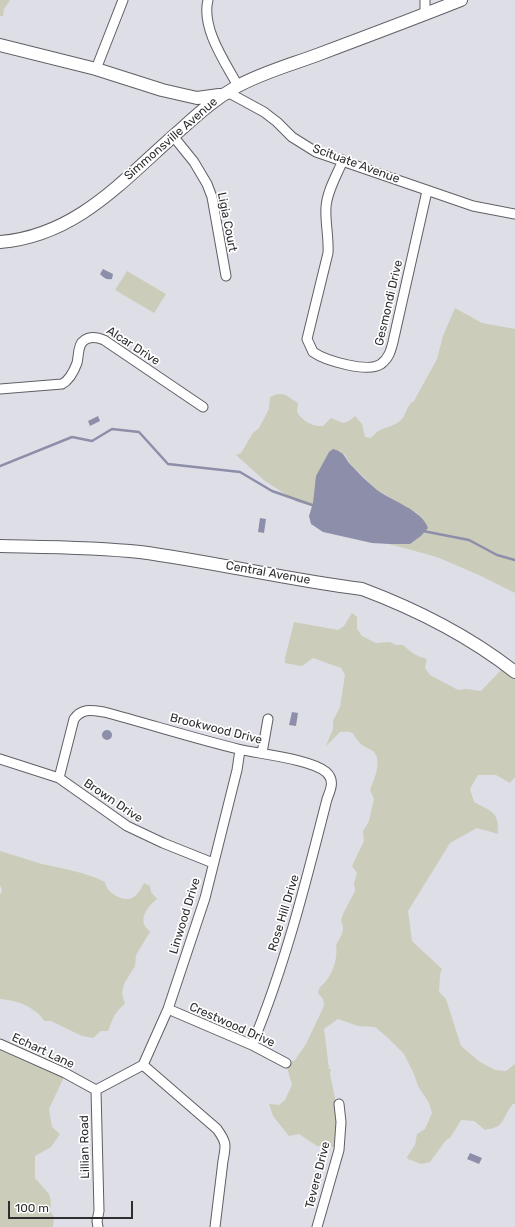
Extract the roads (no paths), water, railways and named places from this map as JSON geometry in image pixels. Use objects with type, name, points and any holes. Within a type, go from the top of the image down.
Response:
[{"type":"street","points":[[96,69],[123,0]]},
{"type":"street","points":[[208,0],[206,11],[209,28],[238,86]]},
{"type":"street","points":[[425,0],[425,14]]},
{"type":"street","name":"Simmonsville Avenue","points":[[0,242],[42,233],[81,215],[107,195],[209,104],[238,86],[461,0]]},
{"type":"street","name":"Scituate Avenue","points":[[0,45],[96,69],[162,90],[197,98],[231,94],[264,112],[277,122],[292,138],[316,152],[343,160],[473,206],[515,214]]},
{"type":"street","name":"Ligia Court","points":[[173,136],[194,162],[212,197],[226,276]]},
{"type":"street","name":"Gesmondi Drive","points":[[343,160],[327,198],[328,253],[308,339],[313,352],[329,360],[358,367],[371,367],[381,364],[388,357],[393,342],[427,190]]},
{"type":"street","name":"Alcar Drive","points":[[0,389],[62,384],[70,378],[74,370],[82,343],[87,338],[95,337],[104,340],[203,407]]},
{"type":"street","name":"Central Avenue","points":[[0,546],[93,548],[138,552],[362,589],[387,598],[431,618],[459,633],[515,672]]},
{"type":"street","name":"Brookwood Drive","points":[[59,778],[74,719],[78,713],[84,710],[91,710],[104,712],[240,750],[262,753],[312,764],[321,768],[330,776],[332,785]]},
{"type":"street","points":[[262,753],[268,719]]},
{"type":"street","name":"Linwood Drive","points":[[143,1065],[168,1009],[205,898],[237,770],[240,750]]},
{"type":"street","name":"Brown Drive","points":[[0,760],[59,778],[127,826],[163,843],[214,863]]},
{"type":"street","name":"Rose Hill Drive","points":[[252,1045],[263,1020],[302,899],[327,799],[332,785]]},
{"type":"street","name":"Crestwood Drive","points":[[168,1009],[252,1045],[286,1063]]},
{"type":"street","name":"Echart Lane","points":[[0,1044],[96,1090]]},
{"type":"street","points":[[96,1090],[143,1065],[217,1129],[224,1139],[225,1151],[215,1227]]},
{"type":"street","name":"Lillian Road","points":[[96,1090],[98,1227]]},
{"type":"street","name":"Tevere Drive","points":[[317,1227],[339,1150],[341,1122],[339,1104]]},
{"type":"water","points":[[103,269],[113,274],[112,279],[105,278],[100,274]]},
{"type":"water","points":[[98,416],[100,421],[90,426],[88,421]]},
{"type":"water","points":[[333,449],[341,452],[350,464],[377,490],[406,506],[420,516],[428,528],[421,536],[410,544],[372,543],[323,532],[311,524],[309,516],[313,503],[316,476],[329,452]]},
{"type":"water","points":[[260,518],[266,519],[264,533],[258,532]]},
{"type":"water","points":[[292,712],[298,713],[296,726],[289,725]]},
{"type":"water","points":[[105,730],[109,730],[111,731],[111,739],[105,740],[102,737],[102,733]]},
{"type":"water","points":[[470,1153],[482,1158],[479,1164],[467,1159]]},
{"type":"waterway","points":[[0,466],[72,437],[92,441],[112,429],[139,432],[168,464],[240,472],[272,491],[315,506]]},
{"type":"waterway","points":[[423,531],[469,540],[497,555],[515,560]]}]
